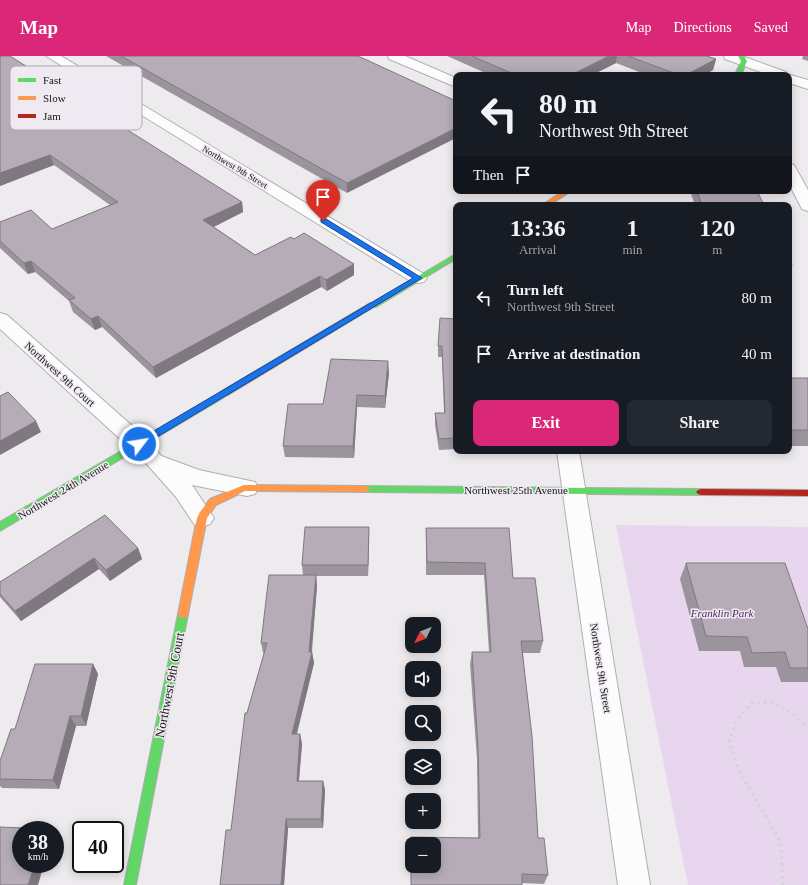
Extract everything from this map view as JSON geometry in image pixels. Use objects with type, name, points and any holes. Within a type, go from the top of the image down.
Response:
[{"type":"street","name":"Northwest 9th Street","points":[[52,56],[68,66]]},
{"type":"street","points":[[394,56],[453,83]]},
{"type":"street","points":[[730,56],[743,59],[774,72]]},
{"type":"street","points":[[739,72],[743,59]]},
{"type":"street","points":[[792,79],[808,85]]},
{"type":"street","name":"Northwest 9th Street","points":[[142,111],[418,278]]},
{"type":"street","points":[[792,174],[808,206]]},
{"type":"street","points":[[550,202],[563,194]]},
{"type":"street","name":"Northwest 24th Avenue","points":[[0,527],[453,258]]},
{"type":"street","name":"Northwest 9th Court","points":[[0,319],[139,444]]},
{"type":"street","name":"Northwest 9th Street","points":[[568,454],[634,885]]},
{"type":"street","points":[[156,462],[196,478],[247,488]]},
{"type":"street","points":[[156,462],[184,491],[202,518]]},
{"type":"street","name":"Northwest 25th Avenue","points":[[226,494],[247,488],[808,493]]},
{"type":"street","name":"Northwest 9th Court","points":[[130,885],[202,518],[204,511],[214,501],[226,494]]},
{"type":"lane","points":[[139,444],[156,462]]},
{"type":"path","points":[[783,885],[781,842],[739,770],[729,742],[736,722],[751,703],[771,702],[792,713],[808,728]]},
{"type":"green space","name":"Franklin Park","points":[[616,525],[808,527],[808,885],[688,885]]},
{"type":"building","points":[[0,56],[10,56],[26,66],[10,66],[10,130],[128,130],[242,202],[203,220],[255,255],[291,237],[294,239],[304,233],[354,264],[326,280],[320,276],[153,367],[98,316],[91,319],[69,300],[75,298],[31,261],[24,263],[0,241],[0,222],[31,210],[52,229],[118,202],[50,155],[0,173]]},
{"type":"building","points":[[121,56],[358,56],[453,100],[453,130],[347,183],[142,68],[142,66],[139,66]]},
{"type":"building","points":[[472,56],[609,56],[577,72],[509,72]]},
{"type":"building","points":[[628,56],[707,56],[716,59],[692,72],[671,72]]},
{"type":"building","points":[[698,194],[758,194],[762,202],[701,202]]},
{"type":"building","points":[[440,318],[453,319],[453,438],[439,439],[435,413],[445,413],[442,346],[438,346]]},
{"type":"building","points":[[331,359],[388,361],[385,396],[357,395],[353,446],[283,446],[288,404],[323,404]]},
{"type":"building","points":[[792,378],[808,378],[808,430],[792,430]]},
{"type":"building","points":[[8,392],[36,421],[0,441],[0,396]]},
{"type":"building","points":[[105,515],[138,548],[106,570],[94,558],[15,611],[0,594],[0,582]]},
{"type":"building","points":[[305,527],[369,527],[368,565],[302,565]]},
{"type":"building","points":[[426,528],[509,528],[513,578],[535,578],[543,641],[521,641],[532,736],[538,838],[544,838],[548,875],[522,874],[522,885],[411,885],[411,873],[441,873],[441,837],[480,838],[478,748],[472,652],[491,652],[485,563],[427,562]]},
{"type":"building","points":[[686,563],[785,563],[808,629],[808,668],[790,668],[785,652],[752,653],[747,637],[706,636]]},
{"type":"building","points":[[269,575],[316,575],[309,652],[312,652],[292,734],[300,734],[297,781],[323,781],[321,819],[286,819],[281,885],[220,885],[226,830],[231,830],[245,713],[247,713],[267,643],[261,643]]},
{"type":"building","points":[[35,664],[93,664],[81,716],[70,716],[53,780],[0,779],[0,761],[11,729],[15,729]]},
{"type":"building","points":[[0,827],[12,828],[12,873],[32,873],[28,885],[0,885]]},
{"type":"traffic: fast","points":[[739,72],[744,61],[741,56]]},
{"type":"traffic: fast","points":[[373,305],[453,258]]},
{"type":"traffic: fast","points":[[0,527],[225,393]]},
{"type":"traffic: fast","points":[[365,489],[701,492]]},
{"type":"traffic: fast","points":[[130,885],[183,614]]},
{"type":"traffic: slow","points":[[550,202],[563,194]]},
{"type":"traffic: slow","points":[[183,614],[202,518],[213,502],[244,488],[365,489]]},
{"type":"traffic: jam","points":[[225,393],[373,305]]},
{"type":"traffic: jam","points":[[701,492],[808,493]]},
{"type":"route","points":[[139,444],[418,278],[323,221]]}]
